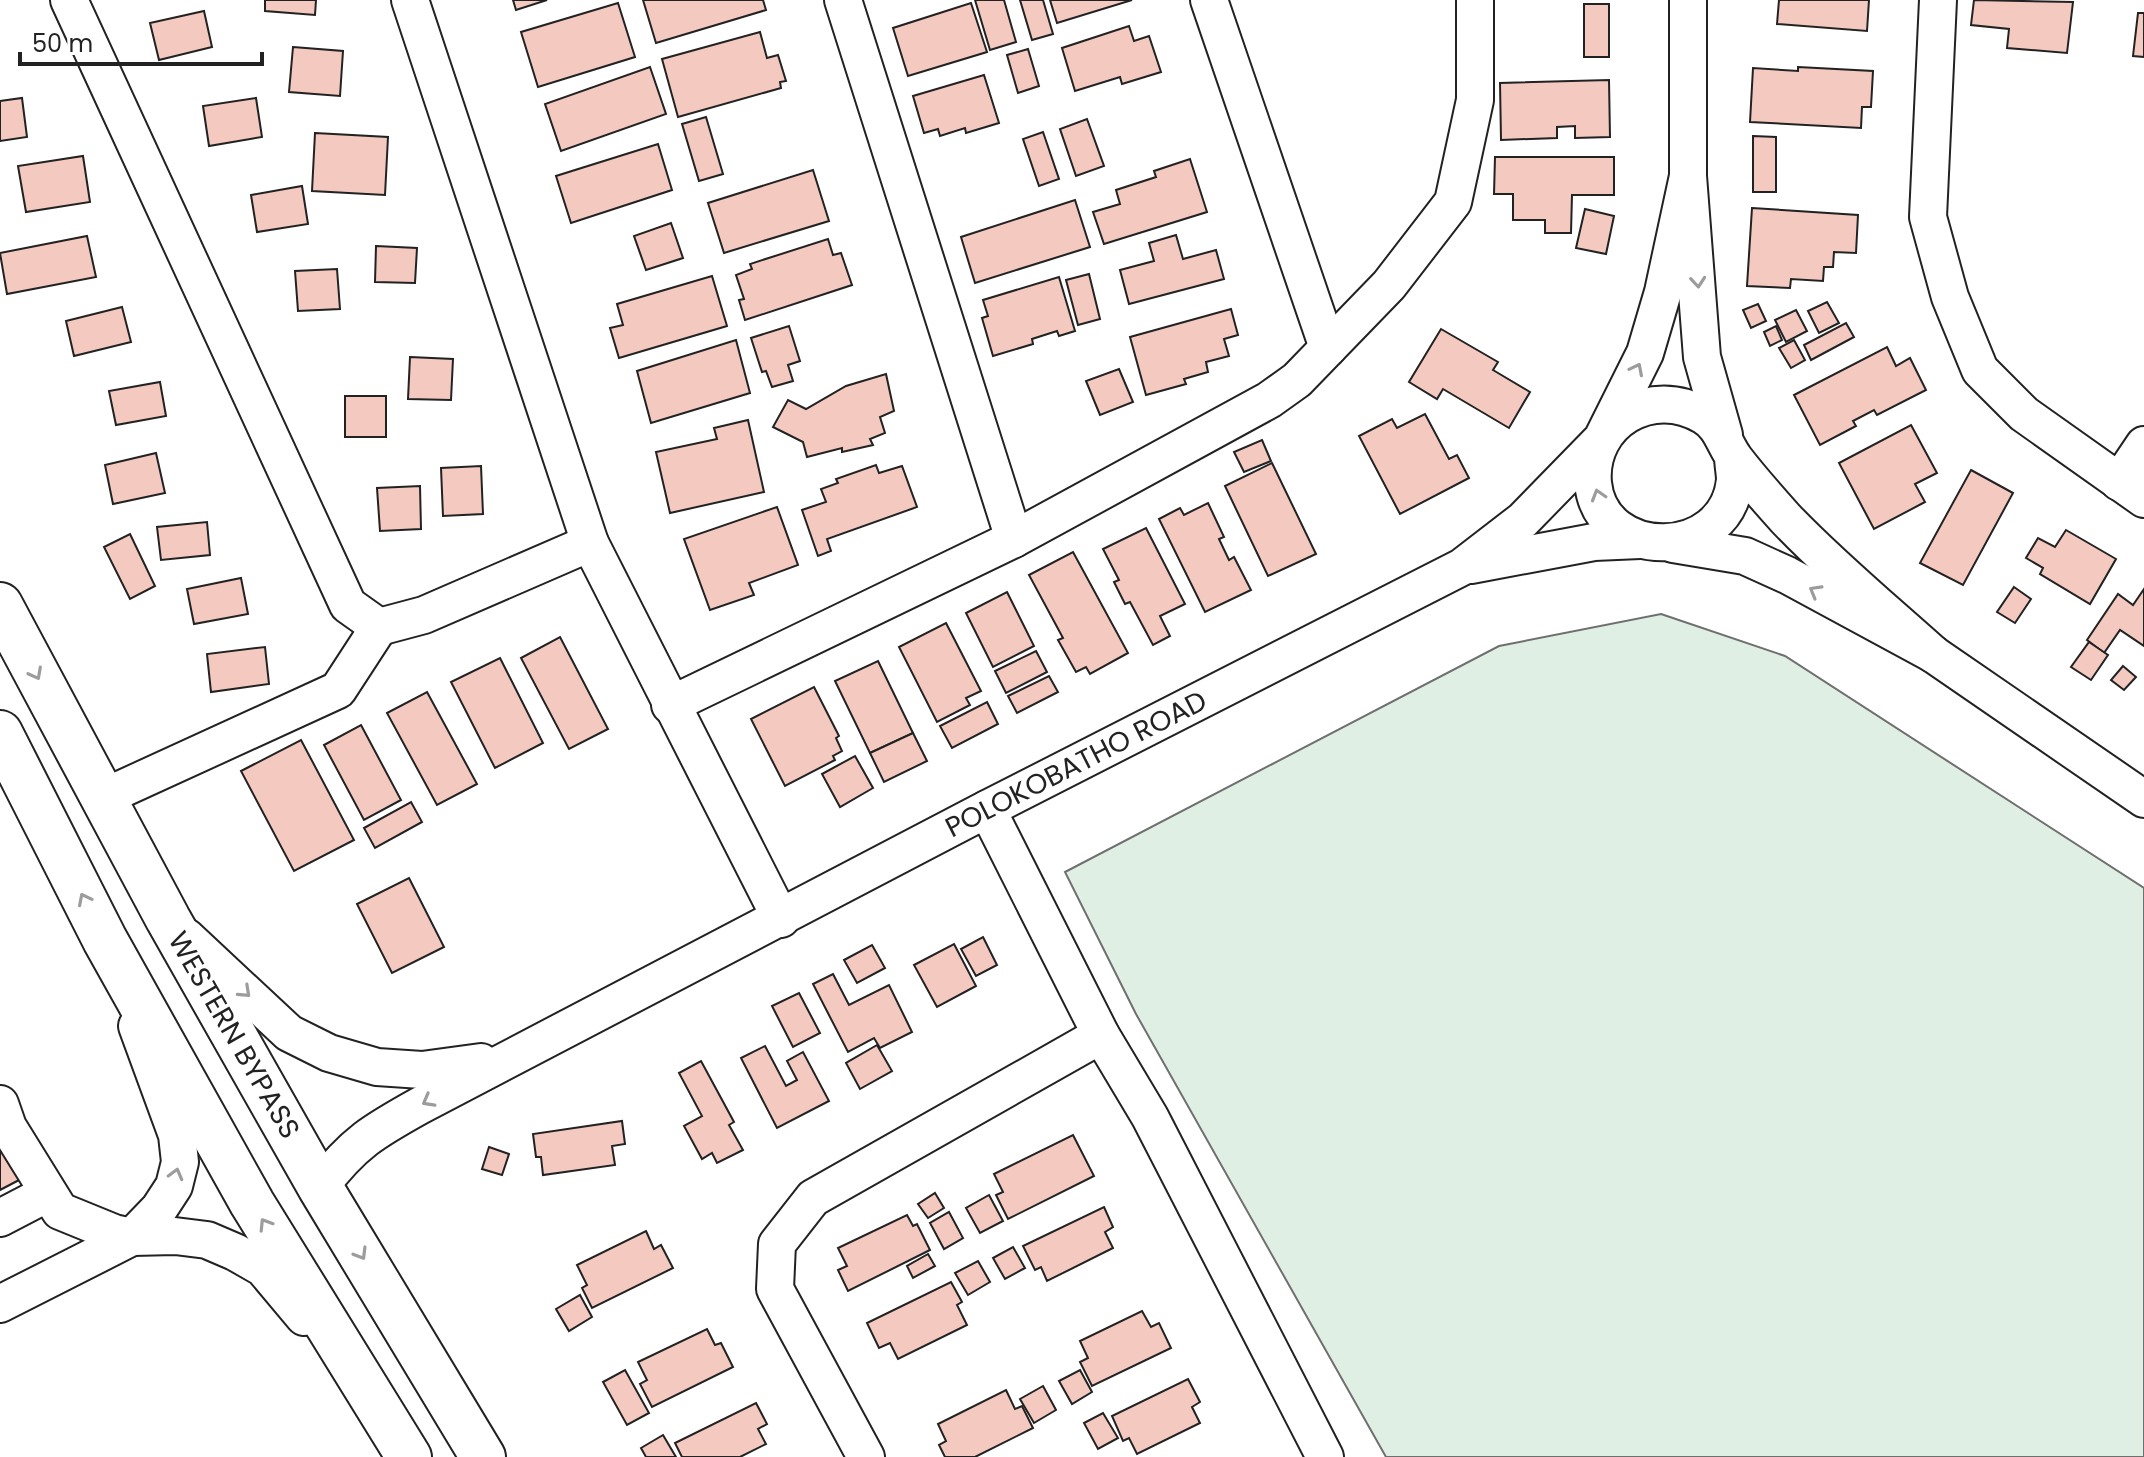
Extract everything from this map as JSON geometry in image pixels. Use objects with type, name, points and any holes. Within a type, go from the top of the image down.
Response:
[{"type":"highway","name":"WESTERN BYPASS","points":[[0,605],[168,919],[320,1187],[483,1457]]},
{"type":"highway","points":[[0,733],[105,940],[252,1203],[408,1457]]},
{"type":"street","points":[[69,0],[348,605],[379,627]]},
{"type":"street","points":[[410,0],[590,543],[781,919]]},
{"type":"street","points":[[843,0],[1014,539]]},
{"type":"street","points":[[1209,0],[1328,348]]},
{"type":"street","points":[[670,705],[1014,539],[1269,400],[1297,380],[1389,285],[1453,202],[1475,100],[1475,0]]},
{"type":"street","points":[[1462,567],[1594,542],[1656,542],[1696,537],[1715,523],[1728,503],[1735,480],[1702,357],[1688,176],[1688,0]]},
{"type":"street","points":[[1938,0],[1928,217],[1950,297],[1980,370],[2024,414],[2132,490],[2144,445]]},
{"type":"street","points":[[1688,176],[1663,292],[1645,353],[1593,462],[1593,486],[1602,510],[1618,528],[1656,542],[1745,556],[1787,575],[1933,654],[2144,799]]},
{"type":"street","points":[[1602,439],[1617,420],[1637,408],[1662,403],[1686,406],[1707,418],[1807,539],[1933,654]]},
{"type":"street","name":"POLOKOBATHO ROAD","points":[[320,1187],[354,1146],[381,1127],[987,809],[1462,567],[1523,520],[1602,439]]},
{"type":"street","points":[[102,798],[338,690],[379,627],[424,615],[590,543]]},
{"type":"street","points":[[987,809],[1101,1035],[1150,1117],[1325,1457]]},
{"type":"street","points":[[168,919],[289,1033],[329,1053],[377,1067],[422,1070],[523,1053]]},
{"type":"street","points":[[0,1304],[132,1237],[174,1186],[180,1162],[177,1135],[105,940]]},
{"type":"street","points":[[866,1457],[775,1289],[777,1244],[813,1198],[1101,1035]]},
{"type":"street","points":[[3,1121],[60,1211],[94,1227],[132,1237],[175,1236],[207,1240],[263,1268],[289,1296],[408,1457]]},
{"type":"street","points":[[0,1218],[48,1193]]},
{"type":"green space","points":[[1661,614],[1785,656],[2144,888],[2144,1457],[1386,1457],[1136,1014],[1065,872],[1499,646]]},
{"type":"building","points":[[265,0],[316,0],[315,15],[265,11]]},
{"type":"building","points":[[513,0],[547,0],[516,10]]},
{"type":"building","points":[[643,0],[763,0],[766,10],[656,43]]},
{"type":"building","points":[[975,0],[1004,0],[1016,42],[990,50]]},
{"type":"building","points":[[1020,0],[1043,0],[1053,34],[1032,40]]},
{"type":"building","points":[[1050,0],[1132,0],[1057,23]]},
{"type":"building","points":[[1779,0],[1869,0],[1867,31],[1777,24]]},
{"type":"building","points":[[1974,0],[2073,2],[2067,53],[2007,48],[2009,29],[1971,25]]},
{"type":"building","points":[[618,3],[635,57],[538,87],[521,32]]},
{"type":"building","points":[[971,3],[987,52],[908,76],[893,28]]},
{"type":"building","points":[[1584,4],[1609,4],[1609,57],[1584,57]]},
{"type":"building","points":[[204,11],[212,47],[159,60],[150,23]]},
{"type":"building","points":[[2138,13],[2144,13],[2144,57],[2133,56]]},
{"type":"building","points":[[1129,26],[1134,41],[1149,36],[1161,72],[1122,84],[1120,77],[1075,91],[1062,48]]},
{"type":"building","points":[[760,32],[767,58],[778,55],[786,81],[780,82],[781,88],[678,117],[662,59]]},
{"type":"building","points":[[293,47],[343,51],[340,96],[289,92]]},
{"type":"building","points":[[1028,49],[1039,86],[1018,93],[1007,55]]},
{"type":"building","points":[[650,67],[666,114],[561,151],[545,104]]},
{"type":"building","points":[[1798,67],[1873,71],[1871,107],[1862,107],[1861,128],[1750,122],[1753,68],[1798,71]]},
{"type":"building","points":[[984,75],[999,123],[966,133],[965,128],[940,136],[938,129],[924,133],[913,96]]},
{"type":"building","points":[[1609,80],[1610,137],[1575,138],[1575,126],[1557,127],[1557,138],[1501,140],[1500,83]]},
{"type":"building","points":[[22,98],[27,137],[0,141],[0,101]]},
{"type":"building","points":[[256,98],[262,137],[209,146],[203,106]]},
{"type":"building","points":[[706,117],[723,174],[699,181],[682,124]]},
{"type":"building","points":[[1087,119],[1104,166],[1076,176],[1060,129]]},
{"type":"building","points":[[1043,132],[1059,179],[1039,186],[1023,139]]},
{"type":"building","points":[[315,133],[388,137],[385,195],[312,191]]},
{"type":"building","points":[[1753,136],[1776,137],[1776,192],[1753,192]]},
{"type":"building","points":[[658,144],[672,190],[571,223],[556,176]]},
{"type":"building","points":[[83,156],[90,202],[26,212],[18,166]]},
{"type":"building","points":[[1495,157],[1614,157],[1614,195],[1572,195],[1571,233],[1545,233],[1545,220],[1513,220],[1513,194],[1494,194]]},
{"type":"building","points":[[1190,159],[1207,212],[1104,244],[1093,212],[1120,204],[1116,190],[1156,177],[1154,171]]},
{"type":"building","points":[[813,170],[829,221],[724,253],[708,203]]},
{"type":"building","points":[[302,186],[308,224],[257,232],[251,195]]},
{"type":"building","points":[[1075,200],[1090,247],[975,283],[961,237]]},
{"type":"building","points":[[1752,208],[1858,215],[1856,253],[1834,252],[1833,267],[1824,267],[1823,281],[1791,279],[1790,288],[1747,286]]},
{"type":"building","points":[[1585,209],[1614,216],[1606,254],[1576,248]]},
{"type":"building","points":[[671,223],[683,258],[646,270],[634,236]]},
{"type":"building","points":[[1176,235],[1183,259],[1216,250],[1224,279],[1129,304],[1120,270],[1154,261],[1149,243]]},
{"type":"building","points":[[87,236],[96,277],[7,294],[0,253]]},
{"type":"building","points":[[828,239],[833,255],[841,253],[852,285],[745,320],[739,300],[744,299],[736,275],[752,269],[750,264]]},
{"type":"building","points":[[376,246],[417,248],[415,283],[375,282]]},
{"type":"building","points":[[337,269],[340,309],[298,311],[295,271]]},
{"type":"building","points":[[1089,274],[1100,319],[1078,325],[1066,280]]},
{"type":"building","points":[[712,276],[727,326],[619,358],[610,328],[623,325],[617,304]]},
{"type":"building","points":[[1059,277],[1075,331],[1059,336],[1057,331],[1032,339],[1033,344],[993,356],[982,318],[988,316],[983,300]]},
{"type":"building","points":[[1827,302],[1839,323],[1819,333],[1808,311]]},
{"type":"building","points":[[1758,304],[1766,321],[1751,328],[1743,310]]},
{"type":"building","points":[[122,307],[131,342],[74,356],[66,321]]},
{"type":"building","points":[[1231,309],[1238,335],[1224,339],[1229,356],[1206,362],[1208,372],[1184,379],[1186,384],[1146,395],[1130,337]]},
{"type":"building","points":[[1796,310],[1807,331],[1786,342],[1775,320]]},
{"type":"building","points":[[1846,323],[1854,337],[1811,360],[1804,345]]},
{"type":"building","points":[[789,326],[800,361],[788,365],[793,381],[772,387],[766,371],[762,372],[751,338]]},
{"type":"building","points":[[1776,326],[1782,340],[1770,346],[1764,332]]},
{"type":"building","points":[[1441,329],[1498,362],[1493,370],[1530,392],[1509,428],[1443,389],[1437,399],[1409,382]]},
{"type":"building","points":[[736,340],[750,393],[651,423],[637,371]]},
{"type":"building","points":[[1794,340],[1805,360],[1791,368],[1779,348]]},
{"type":"building","points":[[1887,347],[1896,366],[1910,358],[1926,390],[1877,415],[1874,410],[1853,421],[1856,426],[1820,445],[1794,395]]},
{"type":"building","points":[[410,357],[453,359],[451,400],[408,399]]},
{"type":"building","points":[[1119,369],[1133,402],[1100,415],[1086,381]]},
{"type":"building","points":[[886,374],[894,411],[880,417],[885,433],[870,439],[873,445],[842,452],[842,448],[807,457],[803,442],[773,427],[788,400],[806,409],[846,386]]},
{"type":"building","points":[[160,382],[166,416],[116,425],[109,391]]},
{"type":"building","points":[[345,396],[386,396],[386,437],[345,437]]},
{"type":"building","points":[[1425,414],[1449,459],[1457,455],[1469,478],[1400,514],[1359,436],[1392,419],[1397,428]]},
{"type":"building","points":[[748,420],[764,492],[670,513],[656,452],[717,439],[714,428]]},
{"type":"building","points":[[1911,425],[1937,473],[1915,484],[1925,502],[1874,529],[1839,463]]},
{"type":"building","points":[[1262,440],[1271,461],[1244,472],[1234,452]]},
{"type":"building","points":[[156,453],[165,493],[113,504],[105,465]]},
{"type":"building","points":[[1272,463],[1316,554],[1268,576],[1225,486]]},
{"type":"building","points":[[876,465],[879,473],[902,466],[917,507],[827,539],[831,551],[818,556],[802,510],[826,502],[821,489],[838,483],[836,479]]},
{"type":"building","points":[[481,466],[483,514],[443,516],[441,468]]},
{"type":"building","points":[[1971,470],[2013,493],[1963,585],[1920,563]]},
{"type":"building","points":[[420,486],[421,529],[380,531],[377,488]]},
{"type":"building","points":[[1208,503],[1224,537],[1219,539],[1229,560],[1234,557],[1251,590],[1205,612],[1159,519],[1180,508],[1184,515]]},
{"type":"building","points":[[777,507],[798,565],[749,583],[754,595],[710,610],[684,539]]},
{"type":"building","points":[[207,522],[210,555],[161,560],[157,527]]},
{"type":"building","points":[[1146,528],[1185,604],[1160,616],[1170,636],[1153,645],[1130,602],[1125,604],[1114,582],[1119,580],[1103,549]]},
{"type":"building","points":[[2066,530],[2116,559],[2090,604],[2040,574],[2043,568],[2026,558],[2038,538],[2055,547]]},
{"type":"building","points":[[130,534],[155,586],[130,599],[104,547]]},
{"type":"building","points":[[1073,552],[1128,653],[1090,674],[1086,667],[1076,672],[1058,640],[1063,638],[1029,575]]},
{"type":"building","points":[[241,578],[248,614],[194,624],[187,589]]},
{"type":"building","points":[[2014,587],[2031,599],[2015,623],[1997,612]]},
{"type":"building","points":[[2144,589],[2144,646],[2120,630],[2104,653],[2087,640],[2118,594],[2133,605]]},
{"type":"building","points":[[1007,592],[1034,646],[993,667],[966,613]]},
{"type":"building","points":[[946,623],[981,691],[966,698],[970,705],[937,722],[899,647]]},
{"type":"building","points":[[560,637],[608,729],[569,749],[521,658]]},
{"type":"building","points":[[2089,642],[2108,655],[2091,680],[2071,667]]},
{"type":"building","points":[[265,647],[269,684],[211,692],[207,654]]},
{"type":"building","points":[[1036,651],[1047,672],[1006,693],[995,671]]},
{"type":"building","points":[[500,658],[543,743],[495,768],[451,682]]},
{"type":"building","points":[[878,661],[913,733],[870,753],[835,681]]},
{"type":"building","points":[[2123,666],[2136,677],[2124,690],[2111,680]]},
{"type":"building","points":[[1049,676],[1058,692],[1017,713],[1008,696]]},
{"type":"building","points":[[814,687],[839,736],[836,738],[842,751],[833,756],[835,760],[785,786],[751,719]]},
{"type":"building","points":[[427,692],[477,784],[437,805],[387,713]]},
{"type":"building","points":[[987,702],[998,724],[952,748],[940,726]]},
{"type":"building","points":[[361,725],[401,800],[364,820],[324,745]]},
{"type":"building","points":[[913,733],[927,761],[884,782],[870,753]]},
{"type":"building","points":[[301,740],[354,840],[294,871],[241,771]]},
{"type":"building","points":[[855,756],[873,788],[840,807],[822,774]]},
{"type":"building","points":[[411,802],[422,822],[375,848],[364,828]]},
{"type":"building","points":[[409,878],[444,947],[392,973],[357,904]]},
{"type":"building","points":[[983,937],[997,965],[976,976],[961,949]]},
{"type":"building","points":[[954,944],[976,986],[937,1007],[914,965]]},
{"type":"building","points":[[872,945],[885,968],[857,983],[844,960]]},
{"type":"building","points":[[833,974],[849,1005],[889,985],[912,1032],[880,1048],[874,1038],[848,1052],[813,984]]},
{"type":"building","points":[[799,993],[820,1033],[793,1047],[772,1006]]},
{"type":"building","points":[[877,1045],[892,1071],[860,1089],[846,1063]]},
{"type":"building","points":[[765,1046],[786,1086],[797,1080],[787,1061],[803,1052],[829,1101],[777,1128],[741,1058]]},
{"type":"building","points":[[701,1061],[734,1122],[729,1125],[743,1150],[717,1163],[712,1153],[702,1159],[684,1126],[702,1116],[679,1073]]},
{"type":"building","points":[[622,1121],[625,1144],[612,1146],[615,1165],[543,1175],[541,1157],[536,1157],[533,1134]]},
{"type":"building","points":[[1073,1135],[1094,1176],[1008,1219],[996,1195],[1003,1192],[994,1174]]},
{"type":"building","points":[[0,1146],[21,1179],[0,1190]]},
{"type":"building","points":[[489,1147],[509,1154],[502,1175],[482,1169]]},
{"type":"building","points":[[935,1193],[944,1208],[928,1218],[918,1204]]},
{"type":"building","points":[[989,1195],[1003,1221],[980,1233],[966,1208]]},
{"type":"building","points":[[1104,1207],[1113,1227],[1105,1232],[1113,1248],[1047,1281],[1041,1267],[1035,1270],[1023,1246]]},
{"type":"building","points":[[949,1212],[963,1238],[944,1249],[930,1223]]},
{"type":"building","points":[[907,1215],[913,1226],[917,1224],[930,1250],[848,1291],[838,1270],[847,1266],[838,1248]]},
{"type":"building","points":[[646,1231],[654,1249],[661,1245],[673,1268],[592,1308],[582,1288],[587,1285],[577,1265]]},
{"type":"building","points":[[1013,1247],[1025,1268],[1005,1279],[993,1258]]},
{"type":"building","points":[[928,1254],[935,1266],[913,1278],[907,1266]]},
{"type":"building","points":[[978,1261],[990,1282],[968,1295],[955,1273]]},
{"type":"building","points":[[951,1282],[962,1302],[957,1305],[967,1325],[898,1359],[890,1343],[879,1348],[867,1323]]},
{"type":"building","points":[[580,1295],[592,1317],[569,1331],[556,1309]]},
{"type":"building","points":[[1142,1311],[1151,1327],[1159,1323],[1171,1348],[1092,1386],[1080,1362],[1088,1358],[1080,1341]]},
{"type":"building","points":[[707,1329],[715,1345],[721,1343],[733,1367],[652,1407],[640,1384],[647,1380],[638,1362]]},
{"type":"building","points":[[625,1370],[649,1413],[627,1425],[603,1382]]},
{"type":"building","points":[[1080,1370],[1092,1392],[1072,1404],[1059,1381]]},
{"type":"building","points":[[1188,1379],[1200,1402],[1192,1407],[1200,1423],[1137,1454],[1129,1438],[1123,1441],[1112,1416]]},
{"type":"building","points":[[1043,1386],[1056,1410],[1034,1423],[1020,1399]]},
{"type":"building","points":[[1006,1390],[1015,1409],[1022,1406],[1033,1428],[975,1457],[945,1457],[939,1445],[946,1441],[938,1424]]},
{"type":"building","points":[[756,1403],[767,1424],[758,1429],[766,1444],[740,1457],[682,1457],[675,1443]]},
{"type":"building","points":[[1103,1413],[1118,1438],[1098,1449],[1084,1423]]},
{"type":"building","points":[[663,1435],[676,1457],[646,1457],[641,1448]]}]
